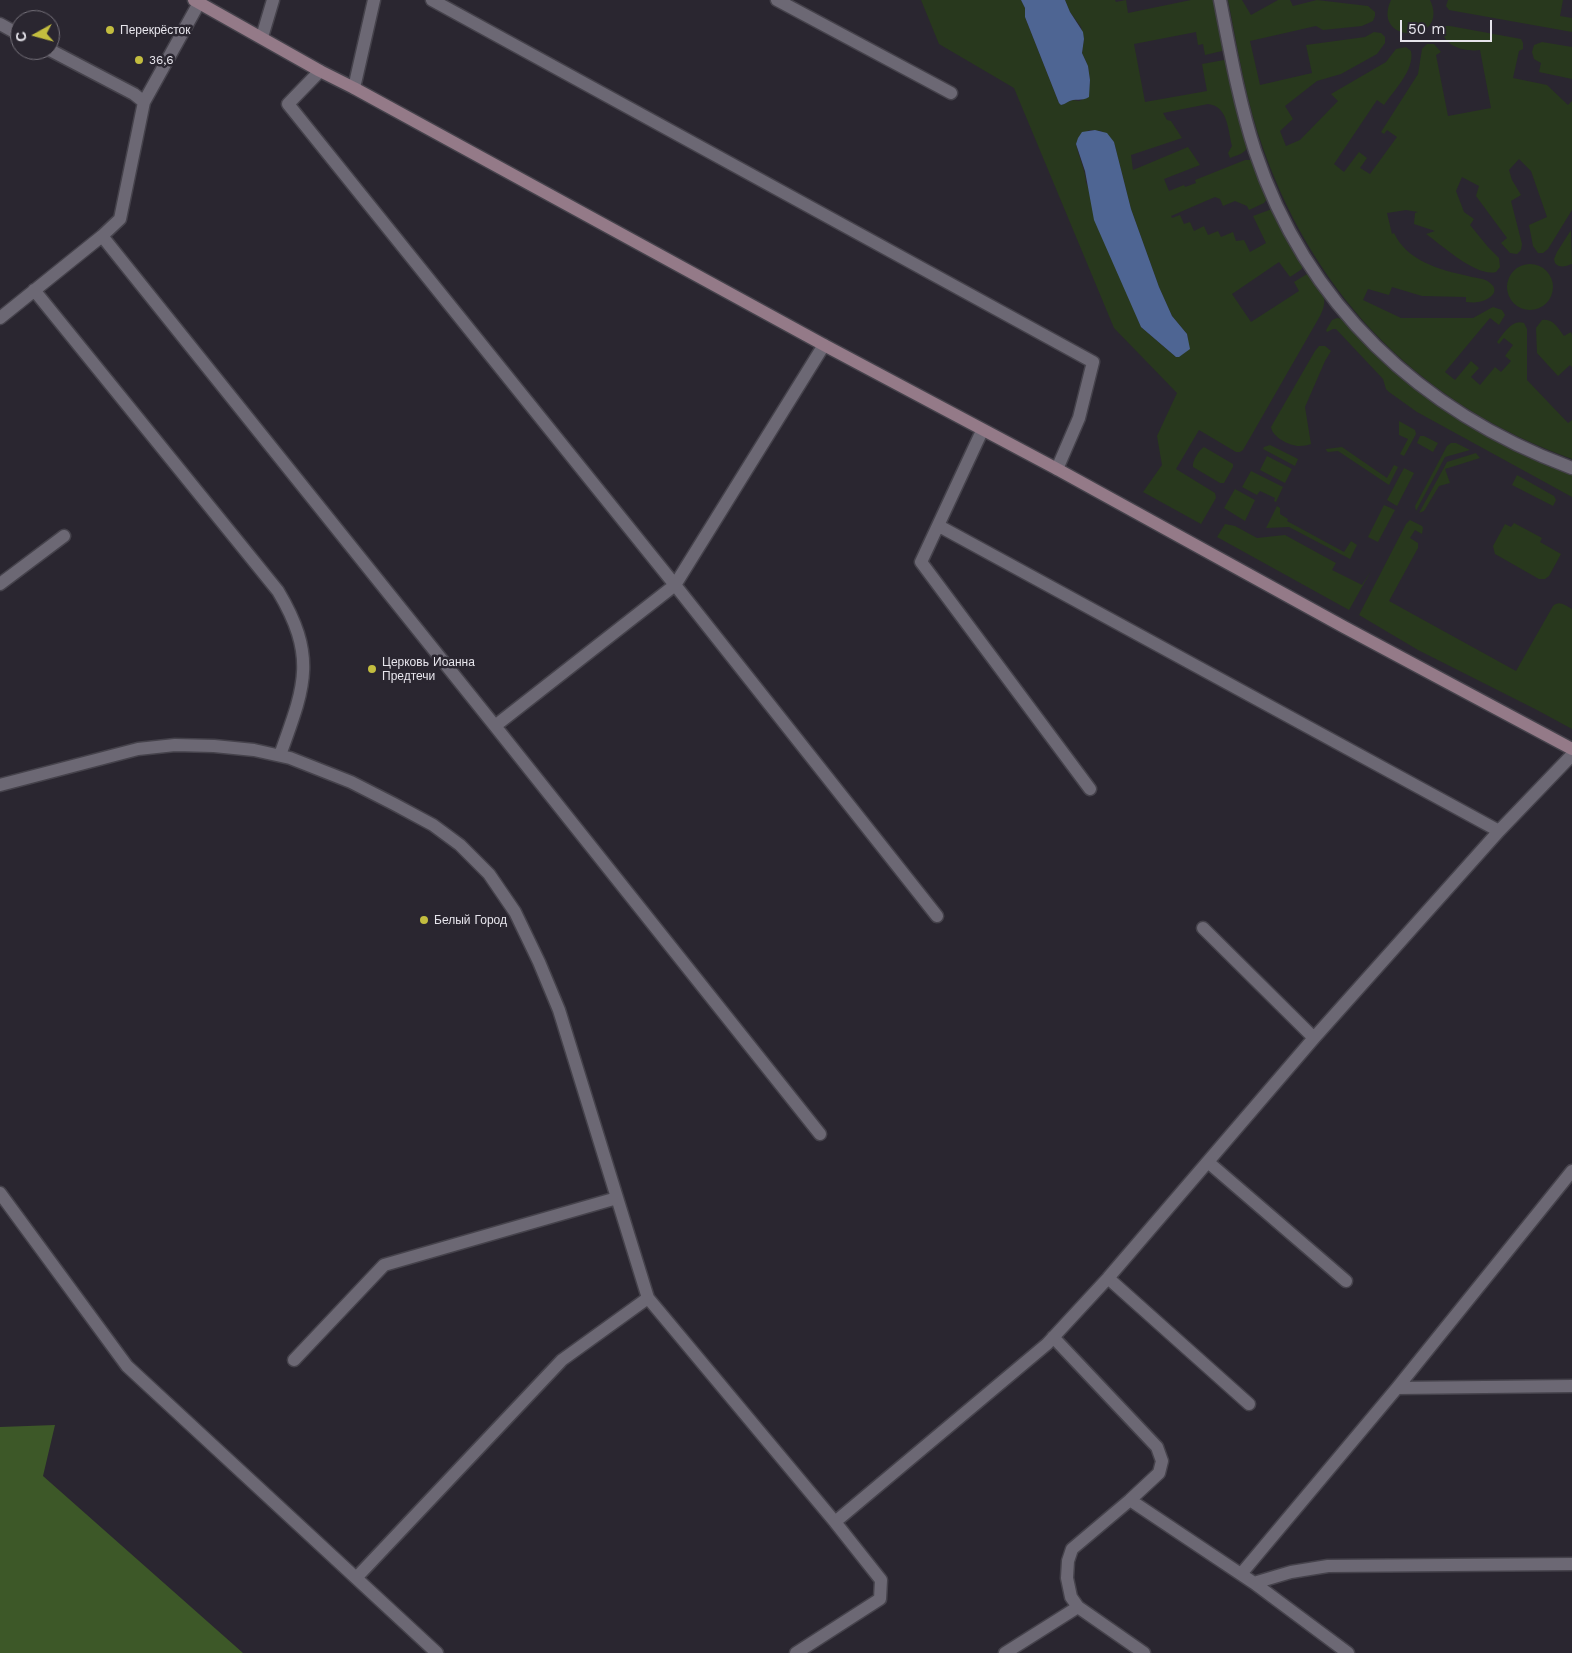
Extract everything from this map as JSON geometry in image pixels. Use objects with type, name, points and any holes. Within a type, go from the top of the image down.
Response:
[{"type":"street","points":[[262,37],[273,0]]},
{"type":"street","points":[[354,88],[374,0]]},
{"type":"street","points":[[432,0],[1092,362],[1079,418],[1057,469]]},
{"type":"street","points":[[777,0],[951,93]]},
{"type":"street","points":[[1220,0],[1239,95],[1266,178],[1297,245],[1340,306],[1378,349],[1410,378],[1432,394],[1507,441],[1572,468]]},
{"type":"street","points":[[0,318],[102,236],[120,219],[144,102],[196,1],[320,71],[824,346],[1057,469],[1344,627],[1572,749]]},
{"type":"street","points":[[60,55],[134,94],[144,102]]},
{"type":"street","points":[[320,71],[288,104],[675,585],[937,916]]},
{"type":"street","points":[[102,236],[820,1134]]},
{"type":"street","points":[[34,290],[278,591],[288,609],[298,630],[302,646],[303,684],[280,755]]},
{"type":"street","points":[[495,726],[675,585],[824,346]]},
{"type":"street","points":[[982,431],[922,562],[1090,789]]},
{"type":"street","points":[[939,526],[1498,831]]},
{"type":"street","points":[[0,584],[64,536]]},
{"type":"street","points":[[0,785],[138,749],[176,745],[254,750],[290,758],[342,778],[402,808],[433,825],[460,845],[489,874],[515,912],[540,962],[559,1010],[648,1298],[881,1580],[880,1599],[796,1653]]},
{"type":"street","points":[[835,1522],[1053,1337],[1108,1278],[1314,1038],[1498,831],[1572,755]]},
{"type":"street","points":[[1203,928],[1314,1038]]},
{"type":"street","points":[[1208,1162],[1346,1281]]},
{"type":"street","points":[[1242,1574],[1397,1388],[1572,1171]]},
{"type":"street","points":[[0,1193],[127,1366],[437,1653]]},
{"type":"street","points":[[294,1360],[384,1265],[617,1198]]},
{"type":"street","points":[[1108,1278],[1249,1404]]},
{"type":"street","points":[[356,1578],[562,1360],[648,1298]]},
{"type":"street","points":[[1053,1337],[1157,1447],[1162,1461],[1159,1473],[1072,1549],[1068,1561],[1067,1578],[1071,1597],[1078,1607],[1144,1653]]},
{"type":"street","points":[[1397,1388],[1572,1386]]},
{"type":"street","points":[[1130,1500],[1254,1582],[1348,1653]]},
{"type":"street","points":[[1254,1582],[1291,1572],[1328,1566],[1572,1564]]},
{"type":"street","points":[[1005,1653],[1078,1607]]},
{"type":"green space","points":[[921,0],[1021,0],[1025,8],[1025,17],[1061,105],[1072,100],[1079,101],[1088,97],[1090,80],[1088,66],[1082,53],[1084,39],[1081,27],[1070,12],[1065,0],[1115,0],[1116,2],[1126,0],[1128,13],[1191,0],[1215,0],[1222,51],[1205,55],[1203,44],[1198,45],[1196,32],[1134,44],[1145,102],[1207,91],[1202,64],[1224,60],[1227,62],[1248,145],[1247,148],[1241,154],[1230,158],[1228,153],[1232,146],[1226,120],[1220,109],[1208,104],[1163,113],[1167,120],[1171,121],[1182,138],[1131,155],[1133,170],[1188,147],[1200,165],[1164,179],[1169,191],[1196,183],[1195,180],[1245,160],[1251,160],[1267,199],[1264,203],[1249,210],[1247,206],[1235,201],[1223,206],[1220,199],[1215,197],[1171,216],[1172,218],[1180,215],[1184,224],[1190,222],[1194,231],[1204,226],[1208,235],[1218,231],[1221,237],[1233,232],[1236,241],[1244,240],[1250,252],[1266,243],[1253,216],[1272,209],[1303,264],[1302,269],[1290,277],[1279,262],[1232,294],[1251,322],[1299,291],[1294,282],[1307,274],[1311,275],[1321,290],[1324,304],[1320,316],[1243,450],[1236,452],[1199,430],[1176,469],[1215,493],[1216,498],[1201,524],[1143,492],[1162,465],[1157,436],[1177,393],[1114,328],[1014,88],[939,44]],"holes":[[[1089,130],[1101,131],[1114,142],[1131,209],[1159,287],[1172,316],[1187,334],[1188,337],[1179,357],[1176,357],[1141,327],[1086,182],[1076,144]]]},
{"type":"green space","points":[[1228,0],[1242,0],[1251,15],[1278,0],[1290,0],[1293,6],[1317,0],[1368,6],[1375,12],[1373,21],[1362,26],[1323,30],[1316,26],[1250,41],[1260,85],[1312,73],[1306,45],[1365,37],[1374,32],[1381,33],[1385,37],[1385,43],[1377,54],[1341,74],[1317,81],[1285,106],[1293,119],[1280,131],[1286,146],[1300,140],[1338,101],[1331,94],[1386,62],[1396,49],[1406,47],[1411,51],[1410,65],[1403,80],[1384,105],[1377,100],[1334,164],[1344,172],[1359,152],[1367,158],[1360,168],[1370,174],[1397,137],[1387,130],[1384,134],[1381,132],[1418,74],[1422,49],[1427,44],[1434,44],[1441,52],[1436,55],[1448,116],[1491,108],[1480,50],[1462,49],[1451,44],[1444,36],[1442,30],[1444,26],[1521,39],[1523,49],[1519,51],[1513,78],[1547,85],[1568,105],[1572,101],[1572,210],[1548,249],[1543,253],[1538,253],[1533,246],[1529,225],[1547,217],[1531,171],[1519,159],[1509,170],[1512,180],[1521,195],[1511,201],[1522,244],[1521,250],[1517,254],[1510,253],[1501,243],[1507,238],[1476,196],[1479,186],[1462,177],[1456,191],[1464,212],[1474,219],[1470,225],[1499,258],[1500,267],[1496,272],[1479,270],[1450,253],[1426,234],[1435,231],[1414,224],[1415,213],[1418,212],[1406,210],[1387,213],[1392,234],[1394,233],[1407,251],[1425,263],[1457,274],[1488,281],[1493,286],[1494,293],[1492,296],[1482,301],[1466,302],[1466,297],[1422,296],[1392,287],[1389,295],[1368,289],[1363,300],[1401,318],[1473,318],[1493,307],[1502,310],[1505,315],[1499,325],[1490,318],[1445,372],[1455,380],[1471,361],[1479,368],[1471,377],[1480,385],[1495,367],[1501,372],[1511,361],[1505,356],[1513,345],[1504,338],[1499,344],[1497,342],[1512,325],[1520,322],[1524,323],[1527,329],[1527,380],[1568,423],[1572,420],[1572,459],[1518,436],[1469,409],[1423,377],[1382,341],[1346,300],[1314,255],[1287,205],[1264,151],[1247,95]]},
{"type":"green space","points":[[1391,0],[1430,0],[1433,14],[1430,25],[1421,31],[1410,33],[1400,31],[1391,25],[1388,15]]},
{"type":"green space","points":[[1448,0],[1563,0],[1560,16],[1572,18],[1572,32],[1449,10],[1446,6]]},
{"type":"green space","points":[[1542,42],[1572,47],[1572,79],[1539,72],[1541,63],[1534,59],[1532,52],[1534,45]]},
{"type":"green space","points":[[1571,230],[1572,264],[1559,266],[1555,263],[1554,259]]},
{"type":"green space","points":[[1530,264],[1543,268],[1549,274],[1553,287],[1549,300],[1543,306],[1530,310],[1517,306],[1511,300],[1507,287],[1511,274],[1517,268]]},
{"type":"green space","points":[[1337,318],[1343,319],[1392,368],[1429,398],[1505,445],[1572,473],[1572,497],[1417,412],[1389,392],[1383,379],[1336,329],[1327,332],[1326,330],[1332,320]]},
{"type":"green space","points":[[1542,320],[1552,322],[1564,336],[1571,332],[1572,335],[1572,367],[1570,365],[1558,376],[1537,353],[1536,328]]},
{"type":"green space","points":[[1319,346],[1325,346],[1331,351],[1305,407],[1311,444],[1295,446],[1286,443],[1278,437],[1271,427]]},
{"type":"green space","points":[[1399,421],[1415,430],[1416,434],[1404,456],[1400,454],[1408,439],[1399,435]]},
{"type":"green space","points":[[1420,436],[1438,443],[1433,452],[1417,443]]},
{"type":"green space","points":[[1451,443],[1456,443],[1470,450],[1445,457],[1416,511],[1415,506],[1447,446]]},
{"type":"green space","points":[[1270,445],[1298,459],[1295,466],[1263,449]]},
{"type":"green space","points":[[1204,447],[1233,464],[1224,483],[1220,483],[1193,467],[1196,456]]},
{"type":"green space","points":[[1342,447],[1387,478],[1394,465],[1398,467],[1389,485],[1338,451],[1328,452],[1326,450]]},
{"type":"green space","points":[[1476,453],[1480,458],[1445,469],[1450,483],[1439,486],[1424,511],[1419,513],[1447,462]]},
{"type":"green space","points":[[1267,456],[1292,469],[1285,483],[1260,470]]},
{"type":"green space","points":[[1404,468],[1414,473],[1397,506],[1387,500]]},
{"type":"green space","points":[[1251,471],[1283,487],[1276,502],[1274,501],[1275,498],[1260,491],[1257,495],[1242,487]]},
{"type":"green space","points":[[1517,475],[1554,496],[1556,500],[1553,506],[1512,485]]},
{"type":"green space","points":[[1235,489],[1255,500],[1245,521],[1224,508]]},
{"type":"green space","points":[[1384,505],[1395,510],[1378,542],[1368,537]]},
{"type":"green space","points":[[1277,506],[1280,508],[1280,514],[1288,519],[1287,521],[1344,552],[1351,541],[1357,545],[1350,559],[1289,527],[1266,528]]},
{"type":"green space","points":[[1410,520],[1422,526],[1422,534],[1415,530],[1410,538],[1418,543],[1418,548],[1389,601],[1516,671],[1553,606],[1560,603],[1572,609],[1572,729],[1418,650],[1359,615],[1406,524]]},
{"type":"green space","points":[[1514,523],[1542,538],[1540,542],[1561,554],[1549,576],[1545,579],[1539,579],[1495,554],[1493,546],[1505,524],[1511,527]]},
{"type":"green space","points":[[1225,524],[1235,526],[1257,538],[1285,535],[1336,563],[1332,570],[1362,585],[1371,571],[1349,610],[1217,537]]},
{"type":"green space","points":[[55,1425],[43,1476],[243,1653],[0,1653],[0,1427]]},
{"type":"water","points":[[1021,0],[1065,0],[1070,12],[1083,32],[1082,53],[1088,66],[1090,80],[1089,97],[1071,100],[1061,105],[1059,103],[1025,17],[1025,8]]},
{"type":"water","points":[[1095,130],[1107,133],[1114,142],[1131,209],[1159,287],[1172,316],[1187,334],[1190,349],[1179,357],[1176,357],[1141,327],[1094,220],[1085,171],[1076,144],[1082,132]]},
{"type":"place","name":"Перекрёсток","points":[[110,30]]},
{"type":"place","name":"36,6","points":[[139,60]]},
{"type":"place","name":"Церковь Иоанна Предтечи","points":[[372,669]]},
{"type":"place","name":"Белый Город","points":[[424,920]]}]
